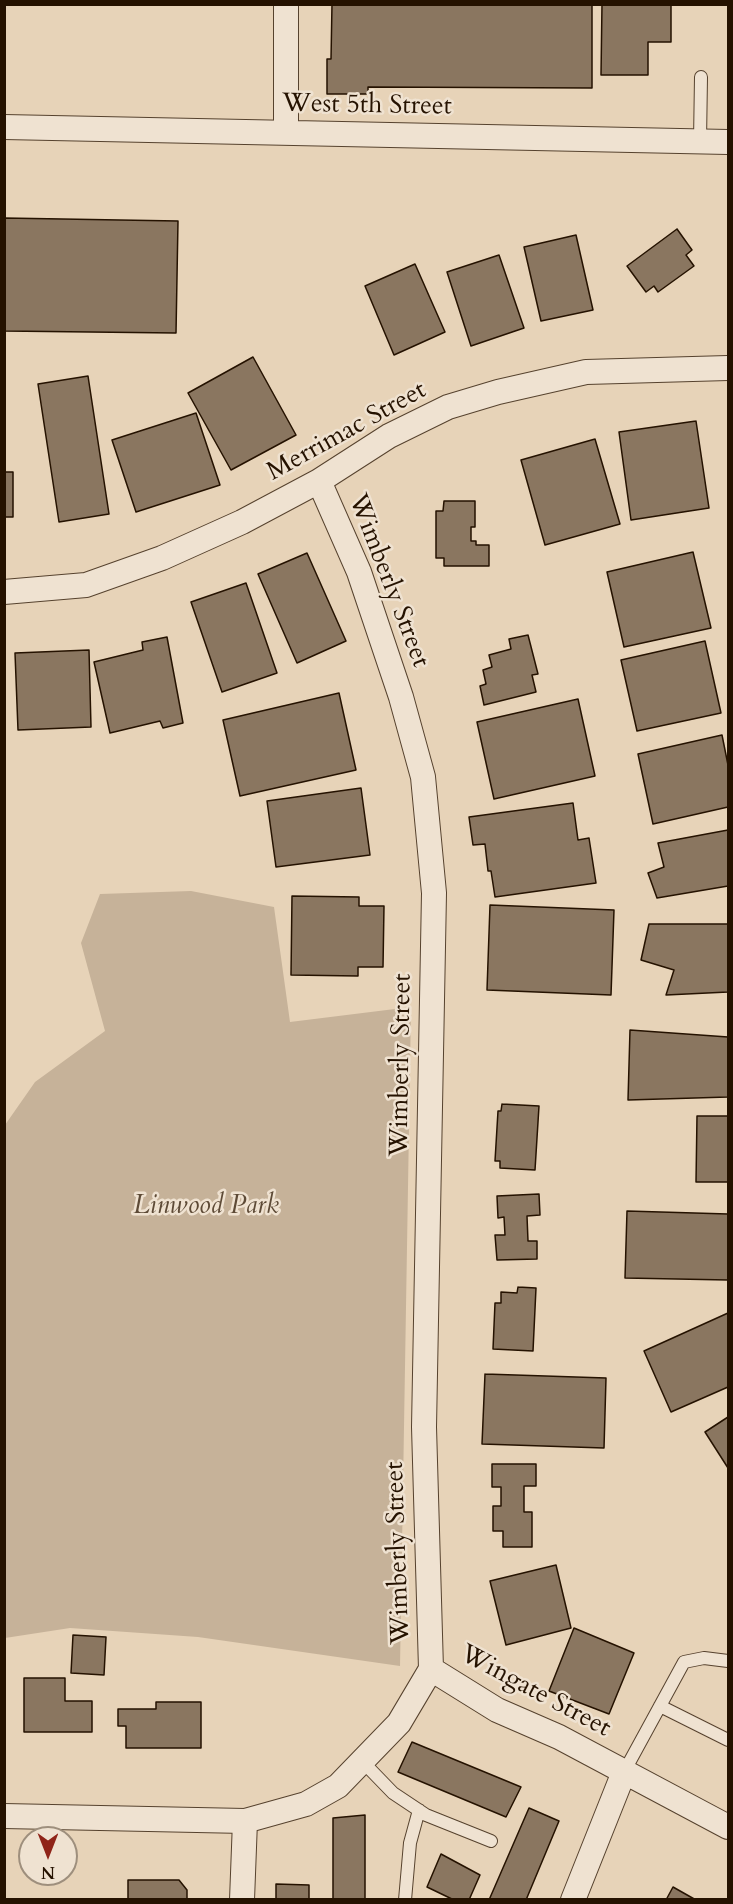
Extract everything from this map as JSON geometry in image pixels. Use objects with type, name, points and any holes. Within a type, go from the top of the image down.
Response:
[{"type":"street","points":[[286,4],[286,132]]},
{"type":"street","name":"West 5th Street","points":[[4,127],[729,142]]},
{"type":"street","name":"Merrimac Street","points":[[4,592],[86,585],[162,558],[242,522],[319,481],[389,436],[448,407],[498,392],[586,372],[729,368]]},
{"type":"street","name":"Wimberly Street","points":[[319,481],[359,572],[401,696],[423,777],[434,893],[424,1427],[431,1669]]},
{"type":"street","name":"Wingate Street","points":[[4,1816],[244,1821],[306,1804],[338,1786],[399,1723],[431,1669],[497,1710],[560,1737],[729,1827]]},
{"type":"street","points":[[573,1899],[624,1772]]},
{"type":"street","points":[[242,1899],[244,1821]]},
{"type":"lane","points":[[700,141],[701,76]]},
{"type":"lane","points":[[624,1772],[684,1662],[704,1658],[729,1661]]},
{"type":"lane","points":[[660,1706],[729,1740]]},
{"type":"lane","points":[[362,1761],[393,1793],[419,1810],[492,1841]]},
{"type":"lane","points":[[405,1899],[410,1843],[419,1810]]},
{"type":"green space","name":"Linwood Park","points":[[191,891],[274,907],[290,1022],[411,1007],[400,1666],[198,1637],[70,1628],[5,1638],[5,1125],[35,1082],[105,1031],[81,943],[100,894]]},
{"type":"building","points":[[332,4],[592,4],[592,88],[368,87],[368,94],[327,94],[327,59],[331,59]]},
{"type":"building","points":[[602,4],[671,4],[671,42],[648,42],[648,75],[601,75]]},
{"type":"building","points":[[4,218],[178,221],[176,333],[4,331]]},
{"type":"building","points":[[677,229],[692,250],[686,255],[694,266],[658,292],[654,286],[646,292],[627,266]]},
{"type":"building","points":[[576,235],[593,310],[541,321],[524,247]]},
{"type":"building","points":[[499,255],[524,328],[471,346],[447,272]]},
{"type":"building","points":[[415,264],[445,332],[394,355],[365,286]]},
{"type":"building","points":[[253,357],[296,435],[231,470],[188,393]]},
{"type":"building","points":[[88,376],[109,514],[59,522],[38,384]]},
{"type":"building","points":[[196,413],[220,485],[136,512],[112,440]]},
{"type":"building","points":[[696,421],[709,508],[631,520],[619,432]]},
{"type":"building","points":[[595,439],[620,524],[545,545],[521,460]]},
{"type":"building","points":[[4,472],[13,472],[13,517],[4,517]]},
{"type":"building","points":[[444,501],[475,501],[475,527],[471,527],[471,541],[476,541],[476,545],[489,545],[489,566],[444,566],[444,558],[436,558],[436,511],[443,511]]},
{"type":"building","points":[[693,552],[711,628],[624,647],[607,572]]},
{"type":"building","points":[[307,553],[346,641],[297,663],[258,574]]},
{"type":"building","points":[[246,583],[277,673],[222,692],[191,602]]},
{"type":"building","points":[[528,635],[538,674],[532,675],[536,692],[484,705],[480,686],[486,684],[483,670],[492,667],[489,655],[511,649],[509,639]]},
{"type":"building","points":[[167,637],[183,723],[163,728],[160,721],[110,733],[94,662],[143,650],[142,642]]},
{"type":"building","points":[[705,641],[721,713],[637,731],[621,660]]},
{"type":"building","points":[[89,650],[91,727],[18,730],[15,653]]},
{"type":"building","points":[[339,693],[356,770],[240,796],[223,720]]},
{"type":"building","points":[[578,699],[595,776],[494,799],[477,722]]},
{"type":"building","points":[[722,735],[728,765],[728,807],[653,824],[638,754]]},
{"type":"building","points":[[361,788],[370,855],[276,867],[267,801]]},
{"type":"building","points":[[573,803],[578,840],[589,838],[596,883],[495,897],[491,871],[488,871],[485,844],[473,845],[469,817]]},
{"type":"building","points":[[728,830],[728,886],[657,898],[648,873],[664,867],[658,843]]},
{"type":"building","points":[[292,896],[359,897],[359,906],[384,906],[383,967],[358,967],[358,976],[291,975]]},
{"type":"building","points":[[490,905],[614,910],[611,995],[487,990]]},
{"type":"building","points":[[649,924],[728,924],[728,992],[666,995],[674,970],[641,960]]},
{"type":"building","points":[[630,1030],[728,1037],[728,1097],[628,1100]]},
{"type":"building","points":[[502,1104],[539,1106],[535,1170],[500,1168],[500,1161],[495,1161],[498,1111],[501,1111]]},
{"type":"building","points":[[697,1116],[728,1116],[728,1182],[696,1182]]},
{"type":"building","points":[[539,1194],[540,1215],[527,1216],[528,1241],[537,1241],[537,1259],[497,1260],[495,1235],[505,1235],[504,1217],[498,1218],[497,1196]]},
{"type":"building","points":[[627,1211],[728,1214],[728,1280],[625,1278]]},
{"type":"building","points":[[518,1287],[536,1288],[533,1351],[493,1349],[495,1303],[501,1303],[501,1292],[517,1293]]},
{"type":"building","points":[[728,1313],[728,1387],[671,1412],[644,1351]]},
{"type":"building","points":[[485,1374],[606,1378],[604,1448],[482,1444]]},
{"type":"building","points":[[728,1417],[728,1468],[705,1432]]},
{"type":"building","points":[[492,1464],[536,1464],[536,1486],[524,1486],[524,1512],[532,1512],[532,1547],[503,1547],[503,1531],[493,1531],[493,1506],[501,1506],[501,1487],[492,1487]]},
{"type":"building","points":[[556,1565],[571,1628],[506,1645],[490,1581]]},
{"type":"building","points":[[574,1628],[634,1653],[609,1714],[549,1691]]},
{"type":"building","points":[[73,1635],[106,1637],[104,1675],[71,1673]]},
{"type":"building","points":[[24,1678],[65,1678],[65,1701],[92,1701],[92,1732],[24,1732]]},
{"type":"building","points":[[156,1702],[201,1702],[201,1748],[126,1748],[126,1726],[118,1726],[118,1709],[156,1709]]},
{"type":"building","points":[[412,1742],[521,1787],[506,1817],[398,1772]]},
{"type":"building","points":[[529,1808],[559,1821],[526,1900],[489,1900]]},
{"type":"building","points":[[365,1815],[365,1900],[333,1900],[333,1818]]},
{"type":"building","points":[[441,1854],[480,1875],[469,1900],[454,1900],[427,1887]]},
{"type":"building","points":[[128,1880],[179,1880],[187,1890],[187,1900],[128,1900]]},
{"type":"building","points":[[276,1884],[309,1885],[309,1900],[276,1900]]},
{"type":"building","points":[[673,1887],[696,1900],[666,1900]]}]
